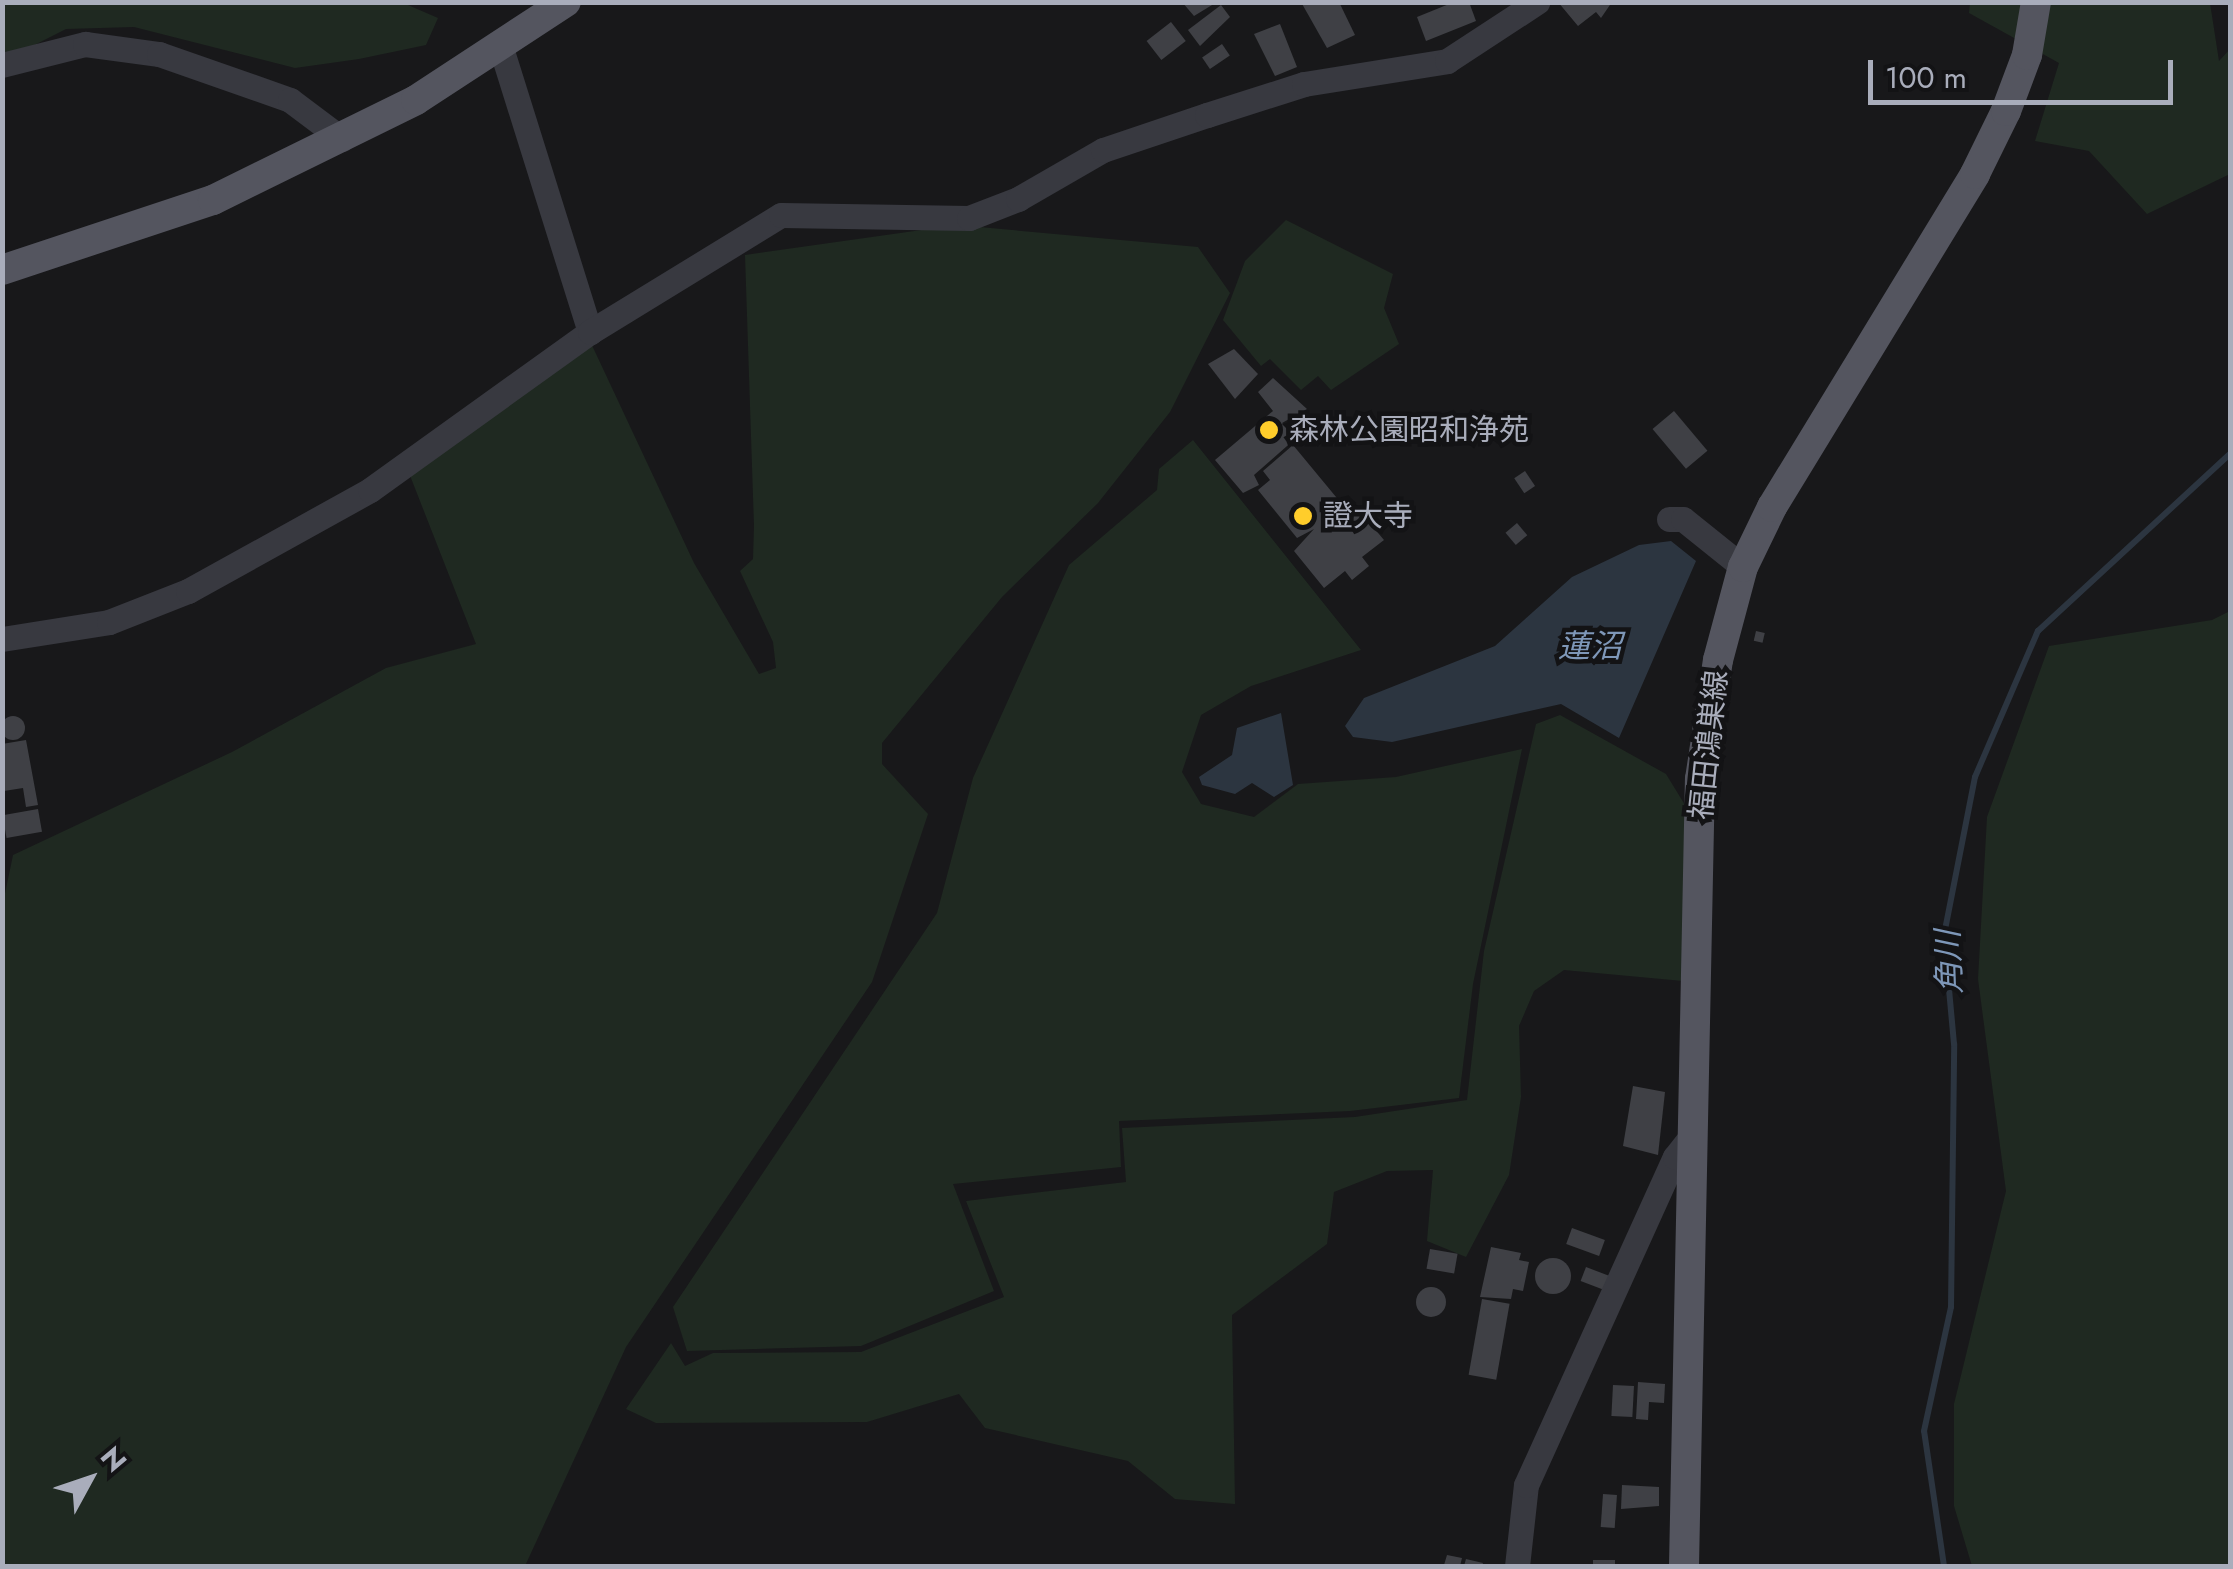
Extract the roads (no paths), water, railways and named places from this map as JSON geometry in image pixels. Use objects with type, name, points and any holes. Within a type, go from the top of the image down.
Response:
[{"type":"main road","points":[[2,270],[213,200],[342,139],[502,48],[566,2]]},
{"type":"main road","name":"福田鴻巣線","points":[[1684,1566],[1702,744],[1743,567],[1772,507],[1975,174],[2027,55],[2036,2]]},
{"type":"street","points":[[2,639],[109,622],[188,591],[370,490],[590,332],[781,215],[968,218],[1018,199],[1104,150],[1206,115],[1304,84],[1447,61],[1537,2]]},
{"type":"street","points":[[2,64],[86,44],[159,54],[290,100],[342,139]]},
{"type":"street","points":[[502,48],[590,332]]},
{"type":"street","points":[[1669,519],[1682,520],[1743,567]]},
{"type":"street","points":[[1518,1566],[1526,1485],[1675,1157],[1693,1134]]},
{"type":"water","name":"蓮沼","points":[[1671,541],[1696,561],[1619,738],[1561,704],[1392,742],[1353,737],[1345,726],[1364,698],[1495,646],[1572,577],[1639,545]]},
{"type":"water","points":[[1281,713],[1293,785],[1274,797],[1252,783],[1235,794],[1202,785],[1199,777],[1232,755],[1237,728]]},
{"type":"waterway","name":"角川","points":[[1944,1566],[1924,1431],[1951,1307],[1954,1044],[1944,935],[1975,777],[2038,631],[2230,454]]},
{"type":"place","name":"森林公園昭和浄苑","points":[[1269,430]]},
{"type":"place","name":"證大寺","points":[[1303,516]]}]
